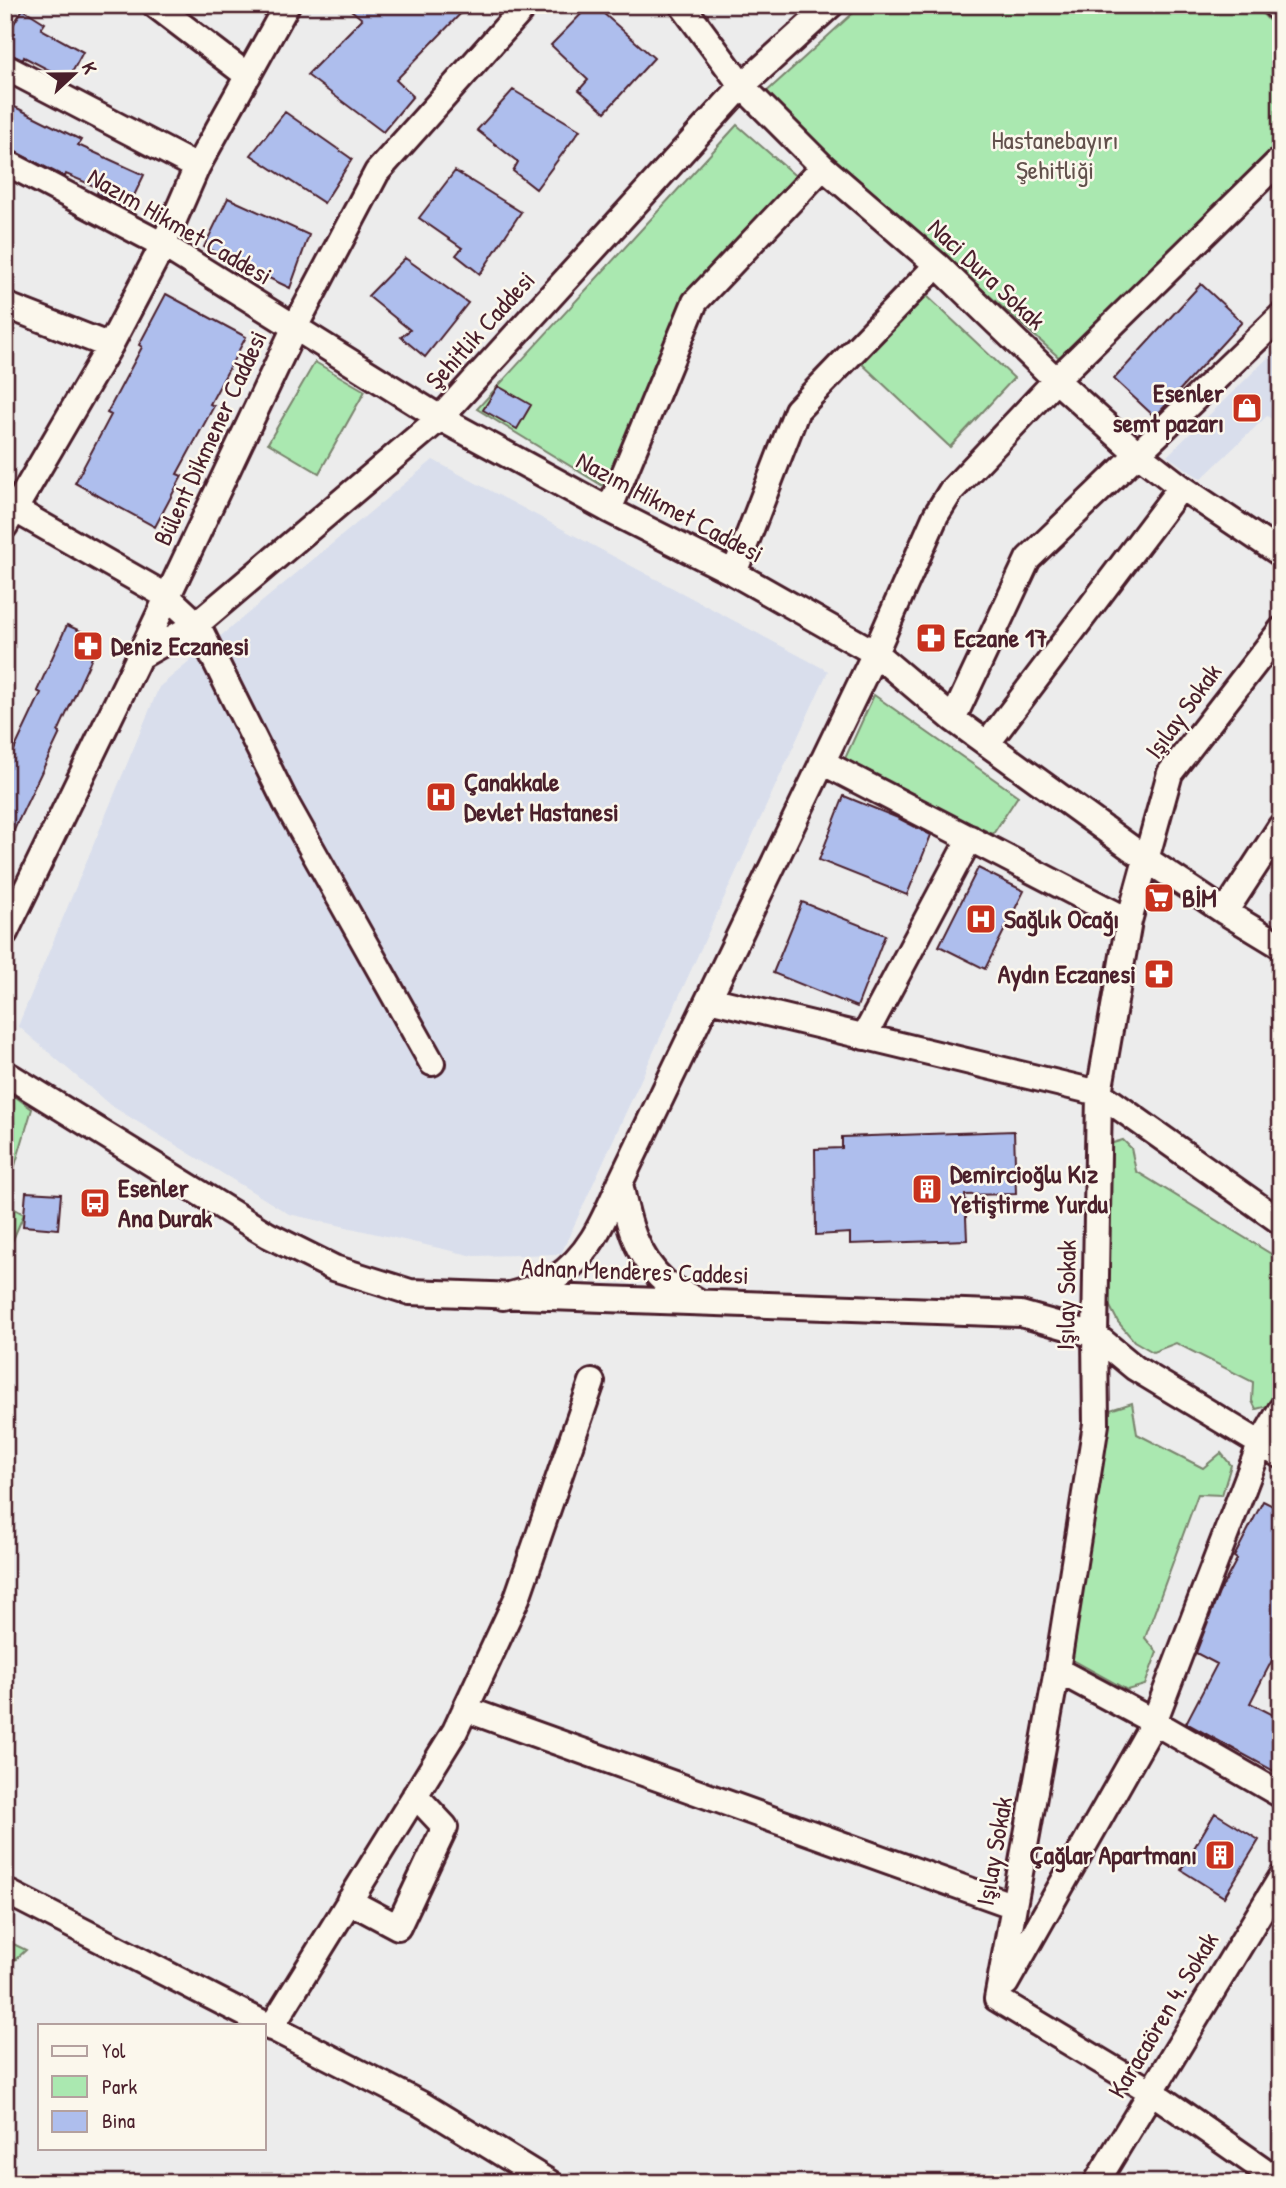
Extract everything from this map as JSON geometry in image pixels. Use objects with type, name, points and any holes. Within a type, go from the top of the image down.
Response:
[{"type":"street","points":[[155,5],[248,76]]},
{"type":"street","points":[[287,5],[197,167],[163,245],[110,346],[8,513],[167,597],[197,624],[286,803],[432,1063]]},
{"type":"street","name":"Bülent Dikmener Caddesi","points":[[5,933],[294,329],[377,172],[526,5]]},
{"type":"street","name":"Naci Dura Sokak","points":[[682,5],[742,86],[823,167],[937,265],[1056,380],[1137,453],[1181,488],[1281,554]]},
{"type":"street","name":"Şehitlik Caddesi","points":[[139,657],[197,624],[440,418],[742,86],[831,5]]},
{"type":"street","points":[[1275,5],[1281,12]]},
{"type":"street","points":[[5,67],[197,167]]},
{"type":"street","points":[[503,1297],[552,1280],[582,1257],[604,1221],[875,653],[936,515],[951,491],[1056,380],[1281,159]]},
{"type":"street","name":"Nazım Hikmet Caddesi","points":[[5,162],[163,245],[440,418],[609,510],[734,573],[875,653],[953,719],[1146,859],[1224,912],[1281,946]]},
{"type":"street","points":[[609,510],[695,302],[823,167]]},
{"type":"street","points":[[734,573],[797,410],[937,265]]},
{"type":"street","points":[[5,305],[110,346]]},
{"type":"street","points":[[953,719],[1028,559],[1281,316]]},
{"type":"street","points":[[987,744],[1181,488]]},
{"type":"street","name":"Işılay Sokak","points":[[997,1999],[1057,1670],[1096,1424],[1099,1093],[1129,921],[1170,773],[1281,630]]},
{"type":"street","points":[[822,761],[1129,921]]},
{"type":"street","points":[[1224,912],[1281,826]]},
{"type":"street","points":[[864,1037],[970,838]]},
{"type":"street","points":[[709,999],[1099,1093],[1281,1223]]},
{"type":"street","name":"Adnan Menderes Caddesi","points":[[5,1073],[268,1235],[334,1268],[410,1292],[1021,1314],[1095,1335],[1135,1368],[1270,1451]]},
{"type":"street","points":[[620,1183],[629,1230],[644,1256],[665,1282],[703,1303]]},
{"type":"street","points":[[271,2028],[455,1731],[517,1598],[592,1382]]},
{"type":"street","points":[[1281,1409],[1270,1451],[1154,1722],[997,1999],[1152,2092],[1281,2182]]},
{"type":"street","points":[[1057,1670],[1281,1795]]},
{"type":"street","points":[[465,1709],[1014,1906]]},
{"type":"street","points":[[349,1901],[398,1927],[445,1827],[415,1795]]},
{"type":"street","name":"Karacaören 4. Sokak","points":[[1096,2183],[1281,1878]]},
{"type":"street","points":[[5,1891],[263,2024]]},
{"type":"street","points":[[266,2025],[421,2104],[550,2183]]},
{"type":"shaded area","name":"Esenler semt pazarı","points":[[1281,345],[1281,425],[1267,416],[1201,479],[1167,456]]},
{"type":"shaded area","name":"Çanakkale Devlet Hastanesi","points":[[433,460],[828,671],[561,1254],[474,1256],[289,1214],[110,1105],[18,1026],[159,687]]},
{"type":"green space","name":"Hastanebayırı Şehitliği","points":[[862,5],[1254,5],[1281,33],[1281,139],[1062,360],[763,95]]},
{"type":"green space","points":[[737,125],[799,179],[690,297],[603,486],[477,409]]},
{"type":"green space","points":[[926,295],[1014,378],[950,447],[861,363]]},
{"type":"green space","points":[[315,362],[365,391],[319,473],[268,443]]},
{"type":"green space","points":[[874,695],[1018,796],[993,834],[842,765]]},
{"type":"green space","points":[[5,1089],[32,1109],[5,1199]]},
{"type":"green space","points":[[1123,1140],[1131,1148],[1136,1171],[1281,1260],[1281,1387],[1272,1405],[1256,1409],[1252,1401],[1253,1382],[1176,1343],[1153,1352],[1134,1341],[1118,1322],[1103,1293],[1103,1146]]},
{"type":"green space","points":[[5,1204],[24,1214],[5,1258]]},
{"type":"green space","points":[[1132,1403],[1137,1434],[1203,1468],[1221,1453],[1231,1465],[1222,1495],[1198,1494],[1145,1638],[1157,1652],[1145,1685],[1127,1690],[1067,1657],[1110,1410]]},
{"type":"green space","points":[[5,1940],[26,1950],[5,1969]]},
{"type":"building","points":[[345,5],[469,5],[396,80],[413,96],[383,132],[307,75],[362,19]]},
{"type":"building","points":[[590,5],[594,5],[654,58],[605,112],[579,90],[588,80],[551,45]]},
{"type":"building","points":[[23,9],[45,23],[41,29],[83,52],[68,80],[24,57],[23,60],[5,52],[5,38]]},
{"type":"building","points":[[513,90],[580,130],[536,189],[513,171],[518,162],[477,130]]},
{"type":"building","points":[[5,102],[81,140],[78,145],[144,175],[127,210],[97,193],[99,188],[66,174],[65,177],[5,147]]},
{"type":"building","points":[[285,112],[352,159],[324,203],[251,155]]},
{"type":"building","points":[[455,171],[521,212],[480,274],[456,255],[462,248],[419,218]]},
{"type":"building","points":[[228,198],[309,235],[290,288],[204,247]]},
{"type":"building","points":[[405,258],[468,303],[425,357],[401,337],[410,330],[368,296]]},
{"type":"building","points":[[1201,284],[1242,322],[1155,417],[1114,379]]},
{"type":"building","points":[[166,294],[246,337],[210,404],[214,406],[177,474],[182,476],[155,527],[75,483],[111,415],[107,413]]},
{"type":"building","points":[[498,386],[531,405],[517,429],[483,410]]},
{"type":"building","points":[[67,625],[100,640],[5,849],[5,769],[41,693],[37,691]]},
{"type":"building","points":[[844,796],[931,835],[907,895],[819,860]]},
{"type":"building","name":"Sağlık Ocağı","points":[[978,868],[1024,891],[985,969],[939,946]]},
{"type":"building","points":[[802,902],[885,935],[857,1007],[773,973]]},
{"type":"building","name":"Demircioğlu Kız Yetiştirme Yurdu","points":[[1014,1131],[1016,1194],[965,1195],[967,1240],[850,1244],[850,1233],[816,1235],[815,1149],[842,1148],[842,1137]]},
{"type":"building","points":[[26,1192],[61,1194],[58,1229],[23,1226]]},
{"type":"building","points":[[1263,1501],[1281,1510],[1281,1643],[1250,1703],[1281,1719],[1281,1775],[1186,1723],[1217,1664],[1196,1653],[1219,1593],[1237,1559],[1234,1557]]},
{"type":"building","name":"Çağlar Apartmanı","points":[[1215,1813],[1259,1840],[1224,1897],[1181,1870]]},
{"type":"place","name":"Esenler semt pazarı","points":[[1247,408]]},
{"type":"place","name":"Eczane 17","points":[[931,638]]},
{"type":"place","name":"Deniz Eczanesi","points":[[88,646]]},
{"type":"place","name":"Çanakkale Devlet Hastanesi","points":[[441,797]]},
{"type":"place","name":"BİM","points":[[1159,898]]},
{"type":"place","name":"Sağlık Ocağı","points":[[981,919]]},
{"type":"place","name":"Aydın Eczanesi","points":[[1159,974]]},
{"type":"place","name":"Demircioğlu Kız Yetiştirme Yurdu","points":[[927,1189]]},
{"type":"place","name":"Esenler Ana Durak","points":[[95,1203]]},
{"type":"place","name":"Çağlar Apartmanı","points":[[1220,1855]]}]
